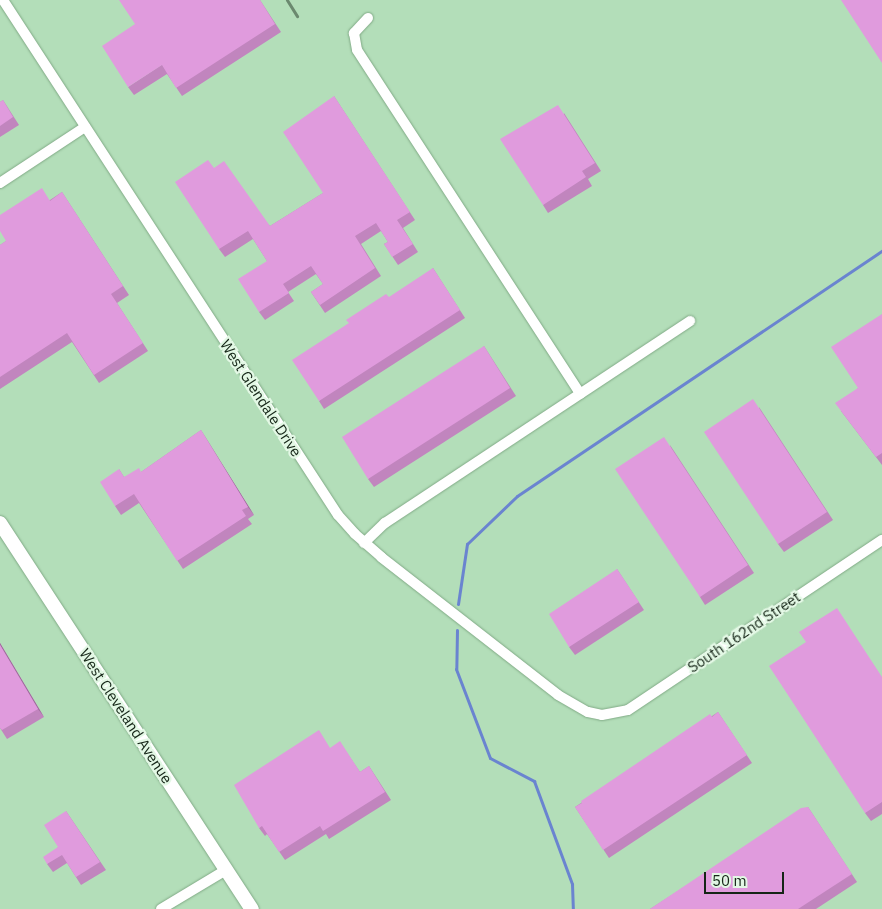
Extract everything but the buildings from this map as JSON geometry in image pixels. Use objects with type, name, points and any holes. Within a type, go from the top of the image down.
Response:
[{"type":"main road","name":"West Cleveland Avenue","points":[[1,528],[252,909]]},
{"type":"street","name":"West Glendale Drive","points":[[3,0],[327,500],[364,543],[558,695],[588,712],[602,715]]},
{"type":"street","points":[[368,18],[354,33],[357,50],[580,394]]},
{"type":"street","points":[[0,183],[85,127]]},
{"type":"street","points":[[364,543],[385,523],[690,321]]},
{"type":"street","name":"South 162nd Street","points":[[602,715],[617,714],[634,707],[882,540]]},
{"type":"street","points":[[161,909],[226,870]]},
{"type":"waterway","points":[[458,604],[467,544],[517,496],[882,251]]},
{"type":"waterway","points":[[457,630],[456,669],[490,758],[534,781],[572,884],[573,909]]},
{"type":"railway","points":[[287,0],[297,16]]}]
